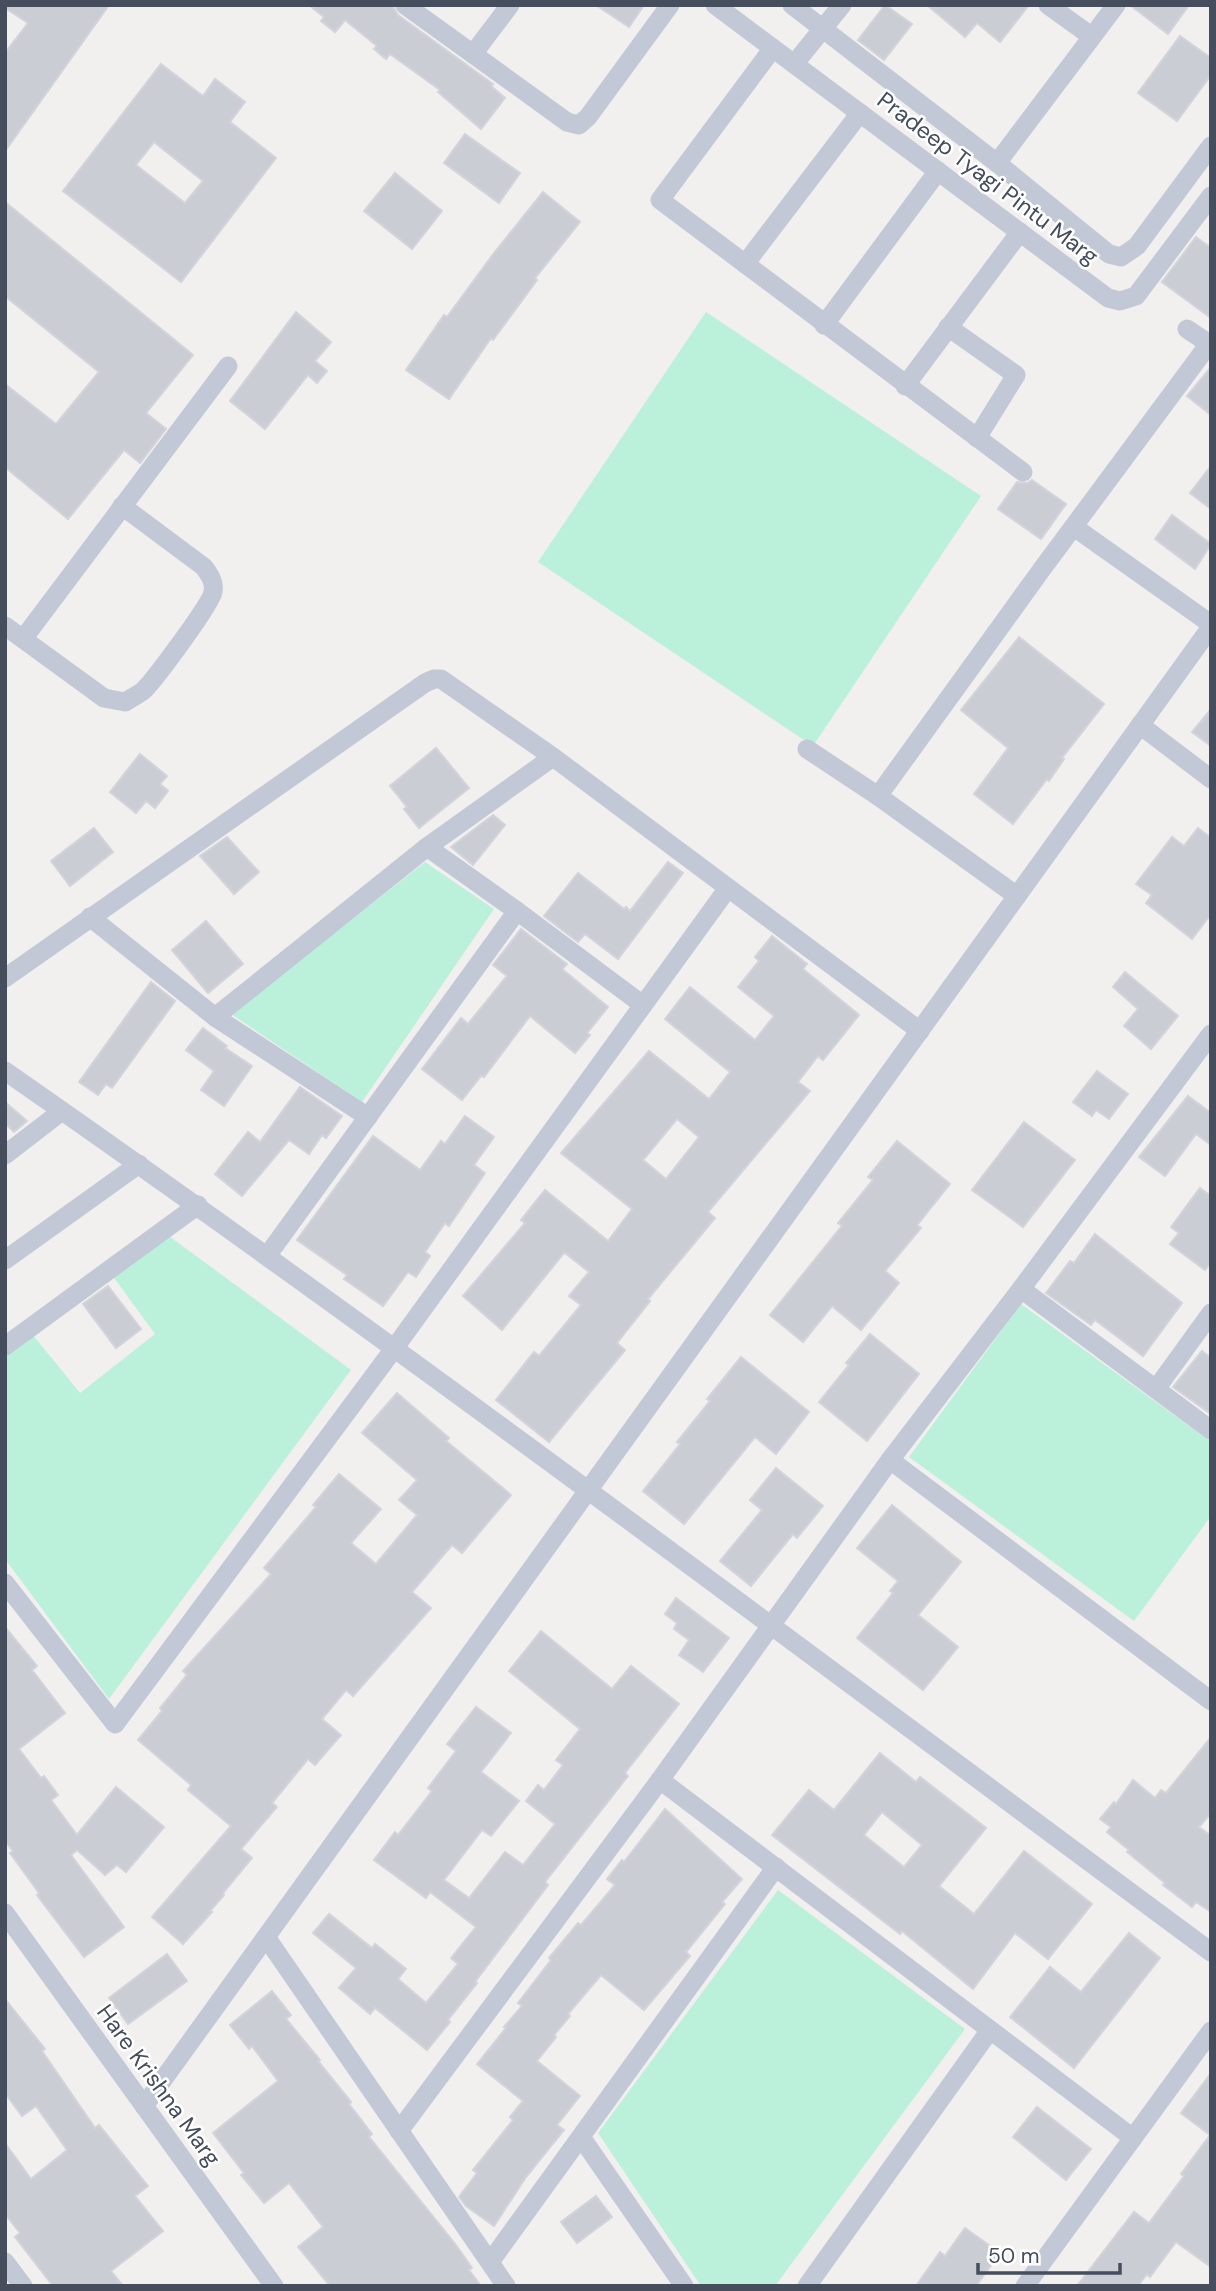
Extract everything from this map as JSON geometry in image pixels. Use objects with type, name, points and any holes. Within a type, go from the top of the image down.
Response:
[{"type":"street","points":[[405,5],[567,122],[579,125],[588,117],[670,5]]},
{"type":"street","points":[[473,54],[510,5]]},
{"type":"street","name":"Pradeep Tyagi Pintu Marg","points":[[715,5],[1108,299],[1120,301],[1136,296],[1211,196]]},
{"type":"street","points":[[792,5],[1109,254],[1121,257],[1138,246],[1211,146]]},
{"type":"street","points":[[795,64],[842,5]]},
{"type":"street","points":[[1048,5],[1091,36]]},
{"type":"street","points":[[996,163],[1116,5]]},
{"type":"street","points":[[773,48],[660,200],[1023,472]]},
{"type":"street","points":[[745,264],[860,113]]},
{"type":"street","points":[[824,324],[937,171]]},
{"type":"street","points":[[905,386],[1020,232]]},
{"type":"street","points":[[948,327],[1016,375],[976,438]]},
{"type":"street","points":[[878,796],[1210,345],[1187,329]]},
{"type":"street","points":[[23,639],[228,366]]},
{"type":"street","points":[[5,626],[104,698],[125,702],[142,691],[158,674],[213,592],[212,580],[204,567],[122,506]]},
{"type":"street","points":[[144,2106],[1211,625],[1074,527]]},
{"type":"street","points":[[5,978],[414,690],[434,679],[441,679],[553,757],[920,1031]]},
{"type":"street","points":[[1140,725],[1211,779]]},
{"type":"street","points":[[807,749],[878,796],[1017,896]]},
{"type":"street","points":[[215,1017],[427,847],[553,757]]},
{"type":"street","points":[[427,847],[643,1005]]},
{"type":"street","points":[[5,1583],[115,1724],[393,1350],[728,888]]},
{"type":"street","points":[[267,1256],[517,911]]},
{"type":"street","points":[[90,916],[215,1017],[368,1117]]},
{"type":"street","points":[[399,2131],[660,1780],[890,1460],[1210,1035]]},
{"type":"street","points":[[5,1071],[198,1205],[393,1350],[589,1489],[1211,1952]]},
{"type":"street","points":[[5,1155],[62,1111]]},
{"type":"street","points":[[5,1260],[139,1164]]},
{"type":"street","points":[[5,1346],[198,1205]]},
{"type":"street","points":[[1021,1289],[1211,1430]]},
{"type":"street","points":[[1156,1389],[1211,1313]]},
{"type":"street","points":[[890,1460],[1211,1701]]},
{"type":"street","points":[[660,1780],[1133,2138]]},
{"type":"street","points":[[490,2262],[776,1867]]},
{"type":"street","name":"Hare Krishna Marg","points":[[5,1913],[274,2286]]},
{"type":"street","points":[[266,1937],[506,2286]]},
{"type":"street","points":[[807,2286],[990,2030]]},
{"type":"street","points":[[1025,2286],[1211,2031]]},
{"type":"street","points":[[581,2137],[684,2286]]},
{"type":"green space","points":[[706,312],[981,496],[813,746],[538,562]]},
{"type":"green space","points":[[425,862],[494,909],[362,1102],[231,1014]]},
{"type":"green space","points":[[169,1236],[351,1370],[109,1699],[5,1559],[5,1356],[33,1335],[80,1393],[155,1334],[112,1275]]},
{"type":"green space","points":[[1021,1304],[1211,1442],[1211,1516],[1134,1621],[909,1457]]},
{"type":"green space","points":[[778,1890],[965,2029],[775,2286],[701,2286],[598,2133]]},
{"type":"building","points":[[5,5],[109,5],[5,151],[5,53],[28,23],[5,8]]},
{"type":"building","points":[[309,5],[392,5],[398,15],[493,84],[491,86],[505,98],[481,129],[438,92],[440,90],[390,54],[386,59],[374,49],[377,46],[345,20],[335,32],[321,21],[324,17]]},
{"type":"building","points":[[596,5],[644,5],[629,27]]},
{"type":"building","points":[[885,5],[912,24],[884,60],[858,40]]},
{"type":"building","points":[[927,5],[1029,5],[1000,42],[977,23],[965,37]]},
{"type":"building","points":[[1130,5],[1189,5],[1168,34]]},
{"type":"building","points":[[1180,36],[1211,58],[1211,75],[1177,121],[1138,93]]},
{"type":"building","points":[[161,64],[203,96],[215,79],[245,102],[230,122],[276,158],[181,282],[63,191]],"holes":[[[154,142],[203,181],[185,203],[136,165]]]},
{"type":"building","points":[[465,134],[520,173],[499,203],[444,163]]},
{"type":"building","points":[[395,173],[442,211],[412,249],[364,211]]},
{"type":"building","points":[[543,192],[580,222],[535,278],[537,280],[493,340],[491,338],[449,399],[406,370],[444,315],[447,317]]},
{"type":"building","points":[[5,202],[193,355],[146,413],[166,429],[140,463],[124,450],[68,519],[5,467],[5,384],[56,424],[99,372],[5,296]]},
{"type":"building","points":[[1196,237],[1211,248],[1211,318],[1162,282]]},
{"type":"building","points":[[296,312],[331,342],[315,361],[327,371],[317,383],[308,375],[265,429],[230,401]]},
{"type":"building","points":[[1211,367],[1211,415],[1187,396]]},
{"type":"building","points":[[1211,466],[1211,509],[1190,493]]},
{"type":"building","points":[[1032,480],[1066,504],[1041,539],[998,509],[1017,482],[1027,483]]},
{"type":"building","points":[[1172,515],[1211,544],[1195,569],[1155,539]]},
{"type":"building","points":[[1019,637],[1104,704],[1062,758],[1064,759],[1049,781],[1047,779],[1013,824],[974,794],[1008,748],[961,710]]},
{"type":"building","points":[[1211,709],[1211,746],[1192,732]]},
{"type":"building","points":[[436,748],[469,788],[419,828],[390,786]]},
{"type":"building","points":[[140,754],[167,776],[160,784],[168,791],[155,808],[146,801],[136,813],[110,792]]},
{"type":"building","points":[[493,815],[505,825],[473,865],[451,847]]},
{"type":"building","points":[[94,828],[113,852],[70,886],[51,861]]},
{"type":"building","points":[[1198,828],[1211,838],[1211,914],[1192,939],[1146,903],[1152,895],[1136,884],[1172,837],[1184,846]]},
{"type":"building","points":[[227,837],[259,872],[234,894],[200,856]]},
{"type":"building","points":[[668,862],[683,873],[618,959],[585,934],[578,942],[544,916],[578,873],[630,911]]},
{"type":"building","points":[[206,921],[243,964],[208,993],[172,950]]},
{"type":"building","points":[[521,929],[567,964],[562,969],[608,1007],[575,1053],[530,1016],[484,1077],[481,1076],[462,1100],[422,1069],[461,1018],[468,1024],[507,976],[493,965]]},
{"type":"building","points":[[772,936],[807,964],[803,969],[859,1015],[823,1060],[818,1056],[798,1082],[810,1091],[708,1212],[715,1218],[648,1299],[650,1301],[617,1343],[625,1350],[549,1442],[496,1400],[534,1352],[539,1356],[581,1305],[569,1296],[589,1272],[563,1254],[502,1330],[463,1296],[525,1223],[521,1220],[545,1190],[608,1241],[632,1209],[561,1153],[649,1051],[709,1099],[730,1072],[665,1019],[690,987],[755,1040],[774,1016],[738,987],[759,961],[755,957]],"holes":[[[677,1119],[699,1137],[666,1179],[643,1160]]]},
{"type":"building","points":[[1125,972],[1178,1016],[1151,1049],[1124,1026],[1138,1009],[1113,987]]},
{"type":"building","points":[[151,982],[175,1001],[112,1088],[106,1084],[98,1095],[79,1082]]},
{"type":"building","points":[[203,1028],[227,1046],[225,1048],[252,1066],[224,1106],[201,1090],[214,1071],[186,1050]]},
{"type":"building","points":[[1097,1071],[1128,1094],[1109,1119],[1096,1110],[1092,1116],[1073,1102]]},
{"type":"building","points":[[300,1087],[342,1116],[326,1138],[322,1135],[309,1154],[289,1140],[242,1196],[215,1174],[248,1132],[260,1142]]},
{"type":"building","points":[[1188,1096],[1211,1113],[1211,1145],[1196,1134],[1165,1176],[1139,1157]]},
{"type":"building","points":[[5,1102],[27,1121],[14,1132],[5,1123]]},
{"type":"building","points":[[465,1116],[494,1137],[474,1165],[485,1173],[449,1226],[445,1223],[425,1252],[430,1256],[416,1277],[408,1272],[383,1306],[344,1279],[347,1275],[297,1240],[373,1136],[420,1170],[441,1141],[445,1144]]},
{"type":"building","points":[[1024,1122],[1075,1160],[1023,1227],[972,1190]]},
{"type":"building","points":[[897,1141],[950,1184],[917,1225],[921,1228],[885,1271],[899,1283],[861,1330],[832,1306],[803,1342],[770,1315],[842,1226],[838,1223],[873,1180],[868,1177]]},
{"type":"building","points":[[1200,1188],[1211,1196],[1211,1262],[1205,1270],[1170,1244],[1179,1233],[1171,1227]]},
{"type":"building","points":[[1095,1234],[1182,1303],[1143,1356],[1095,1320],[1091,1325],[1046,1293],[1070,1261],[1074,1263]]},
{"type":"building","points":[[108,1286],[141,1329],[116,1348],[83,1304]]},
{"type":"building","points":[[870,1334],[919,1374],[867,1441],[819,1402]]},
{"type":"building","points":[[1202,1351],[1211,1358],[1211,1414],[1173,1387]]},
{"type":"building","points":[[741,1357],[809,1412],[776,1454],[755,1437],[684,1524],[643,1491],[710,1401],[707,1399]]},
{"type":"building","points":[[397,1393],[449,1438],[446,1441],[511,1495],[462,1553],[452,1545],[412,1592],[431,1608],[353,1696],[346,1690],[322,1719],[341,1735],[315,1765],[308,1759],[272,1803],[277,1807],[241,1849],[252,1858],[223,1893],[210,1911],[212,1912],[183,1944],[152,1917],[231,1826],[188,1790],[191,1785],[138,1740],[187,1675],[183,1671],[271,1574],[264,1568],[316,1507],[313,1505],[339,1474],[381,1509],[351,1543],[376,1564],[417,1515],[399,1500],[417,1480],[362,1433]]},
{"type":"building","points":[[776,1468],[823,1506],[797,1538],[793,1534],[751,1586],[720,1561],[762,1510],[750,1500]]},
{"type":"building","points":[[892,1505],[961,1562],[918,1615],[958,1647],[923,1690],[857,1638],[893,1593],[890,1591],[898,1581],[857,1548]]},
{"type":"building","points":[[676,1598],[729,1638],[703,1672],[679,1655],[689,1640],[674,1629],[677,1623],[665,1614]]},
{"type":"building","points":[[5,1627],[37,1666],[32,1670],[65,1713],[19,1749],[58,1795],[51,1800],[77,1835],[116,1787],[164,1827],[126,1872],[117,1865],[105,1875],[77,1850],[71,1855],[124,1927],[84,1957],[37,1895],[39,1893],[10,1853],[13,1851],[5,1841]]},
{"type":"building","points":[[541,1631],[612,1689],[631,1666],[679,1704],[625,1773],[628,1776],[545,1882],[548,1885],[427,2050],[375,2008],[370,2014],[339,1988],[356,1968],[313,1933],[329,1914],[372,1948],[375,1944],[406,1969],[398,1979],[426,2003],[458,1964],[451,1958],[476,1927],[430,1892],[426,1898],[374,1860],[395,1832],[398,1835],[432,1791],[428,1788],[456,1751],[447,1744],[476,1707],[511,1733],[481,1772],[519,1801],[491,1836],[482,1830],[444,1880],[469,1898],[505,1852],[523,1865],[555,1824],[526,1801],[538,1785],[544,1790],[563,1765],[556,1760],[580,1729],[509,1671]]},
{"type":"building","points":[[1211,1737],[1211,1813],[1199,1827],[1211,1836],[1211,1912],[1196,1902],[1192,1907],[1163,1885],[1165,1883],[1107,1832],[1111,1827],[1100,1819],[1114,1802],[1116,1804],[1133,1780],[1155,1798],[1161,1790],[1166,1793]]},
{"type":"building","points":[[880,1753],[916,1782],[920,1777],[986,1828],[939,1886],[974,1914],[1024,1851],[1092,1904],[1048,1959],[1015,1933],[973,1989],[902,1931],[900,1934],[772,1835],[809,1790],[834,1810]],"holes":[[[882,1812],[922,1845],[904,1867],[864,1835]]]},
{"type":"building","points":[[665,1809],[742,1879],[686,1952],[690,1956],[644,2010],[601,1975],[568,2014],[570,2016],[537,2061],[580,2096],[557,2125],[564,2130],[526,2177],[494,2226],[466,2206],[459,2197],[477,2173],[473,2170],[513,2120],[510,2117],[523,2101],[477,2064],[522,2006],[518,2003],[551,1960],[549,1958],[615,1885],[607,1879],[622,1860],[624,1862]]},
{"type":"building","points":[[1129,1933],[1160,1958],[1074,2068],[1010,2017],[1050,1967],[1081,1992]]},
{"type":"building","points":[[167,1954],[187,1981],[128,2024],[109,1998]]},
{"type":"building","points":[[272,1991],[291,2015],[286,2019],[351,2102],[349,2104],[372,2134],[369,2137],[456,2245],[481,2286],[330,2286],[298,2247],[323,2227],[289,2183],[264,2203],[241,2175],[244,2173],[213,2133],[278,2081],[252,2046],[249,2049],[230,2025]]},
{"type":"building","points":[[5,1999],[45,2049],[42,2051],[95,2128],[99,2125],[148,2186],[135,2196],[163,2231],[111,2271],[123,2286],[53,2286],[15,2237],[20,2233],[5,2214],[5,2143],[31,2179],[67,2150],[36,2106],[22,2116],[5,2093]]},
{"type":"building","points":[[1211,2073],[1211,2267],[1176,2242],[1150,2277],[1147,2274],[1138,2286],[1077,2286],[1134,2212],[1149,2223],[1210,2135],[1181,2113]]},
{"type":"building","points":[[1037,2107],[1091,2149],[1066,2180],[1013,2137]]},
{"type":"building","points":[[596,2196],[612,2217],[577,2243],[561,2222]]},
{"type":"building","points":[[965,2228],[1000,2253],[976,2286],[916,2286],[940,2252],[945,2256]]}]
